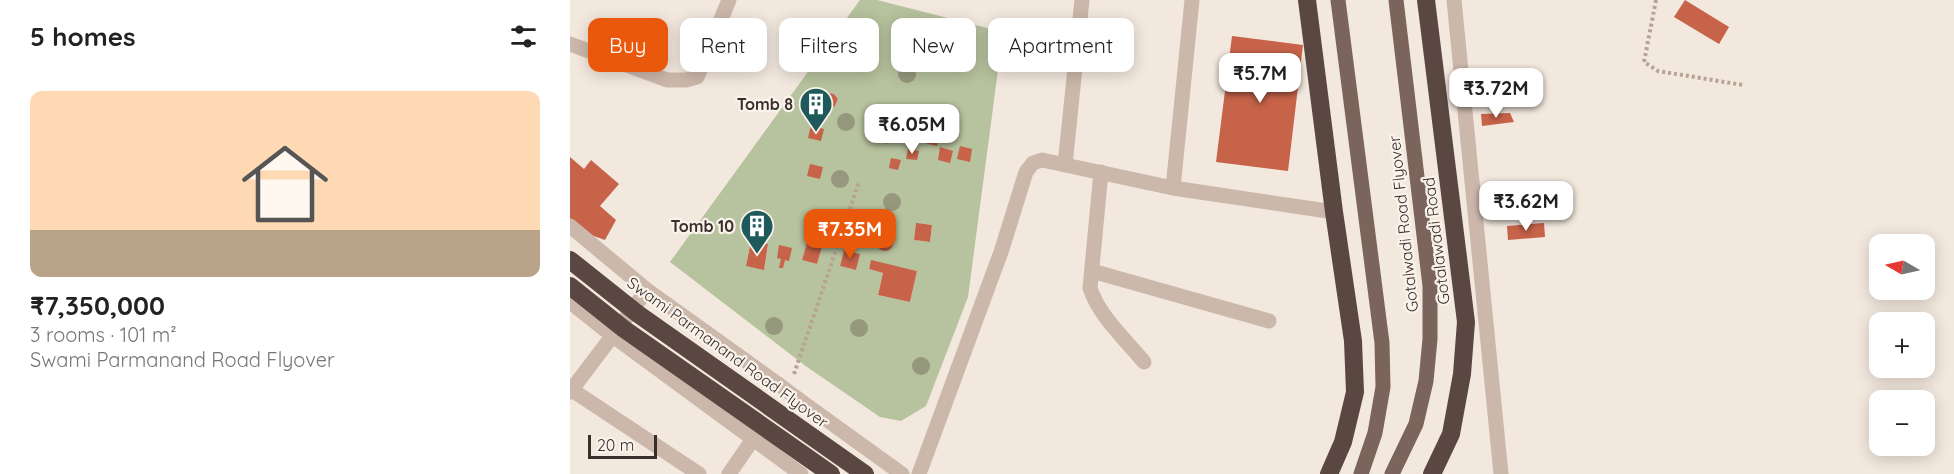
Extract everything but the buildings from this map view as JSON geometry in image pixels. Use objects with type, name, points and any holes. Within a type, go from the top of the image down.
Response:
[{"type":"highway","points":[[1307,0],[1353,341],[1355,392],[1343,442],[1329,474]]},
{"type":"highway","name":"Gotalawadi Road","points":[[1426,0],[1466,322],[1462,374],[1451,434],[1432,474]]},
{"type":"highway","name":"Swami Parmanand Road Flyover","points":[[570,260],[638,314],[865,474]]},
{"type":"highway","points":[[570,285],[624,329],[831,474]]},
{"type":"main road","name":"Gotalwadi Road Flyover","points":[[1338,0],[1382,343],[1383,387],[1375,433],[1361,474]]},
{"type":"main road","name":"Gotalwadi Road Flyover","points":[[1392,474],[1416,424],[1426,381],[1430,339],[1430,286],[1396,0]]},
{"type":"street","points":[[570,44],[667,80],[686,80],[697,77],[729,0]]},
{"type":"street","points":[[1065,165],[1082,0]]},
{"type":"street","points":[[1173,188],[1192,0]]},
{"type":"street","points":[[1454,0],[1501,474]]},
{"type":"street","points":[[919,474],[1001,252],[1026,172],[1033,163],[1042,160],[1173,188],[1334,212]]},
{"type":"street","points":[[1101,172],[1090,288],[1094,300],[1144,362]]},
{"type":"street","points":[[570,226],[647,290],[902,474]]},
{"type":"street","points":[[1092,271],[1269,321]]},
{"type":"street","points":[[647,290],[571,391],[699,474]]},
{"type":"street","points":[[570,302],[801,474]]},
{"type":"street","points":[[729,474],[753,440]]},
{"type":"path","points":[[1656,0],[1644,62],[1658,71],[1743,85]]},
{"type":"path","points":[[799,360],[859,182]]},
{"type":"green space","points":[[860,0],[877,0],[948,18],[891,18],[891,72],[976,72],[976,25],[988,28],[988,72],[998,72],[968,297],[926,406],[901,421],[880,417],[807,367],[670,262],[808,72],[879,72],[879,18],[847,18]],"holes":[[[825,92],[834,94],[838,99],[835,106],[828,108],[818,103],[819,94]],[[874,119],[892,124],[887,144],[869,139]],[[916,224],[932,225],[930,242],[914,240]],[[808,240],[823,245],[817,264],[802,260]],[[751,241],[768,245],[764,269],[746,266]],[[844,250],[859,254],[856,270],[840,266]],[[871,261],[917,271],[910,302],[878,295],[883,273],[869,269]]]},
{"type":"place","name":"Tomb 8","points":[[816,133]]},
{"type":"place","name":"Tomb 10","points":[[757,255]]}]
